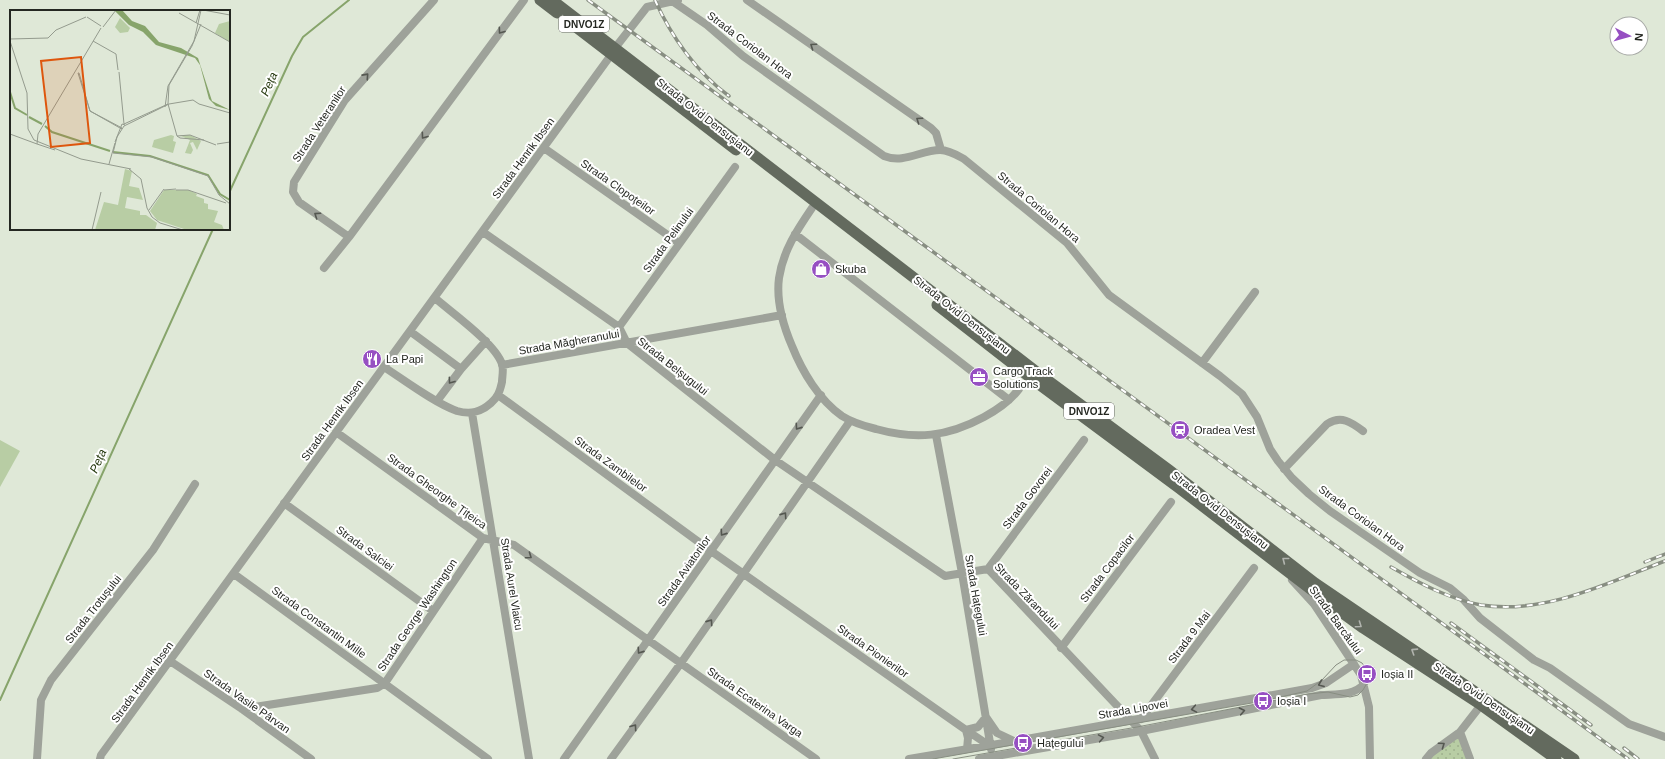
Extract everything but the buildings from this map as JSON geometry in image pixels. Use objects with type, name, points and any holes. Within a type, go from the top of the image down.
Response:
[{"type":"main road","name":"Strada Ovid Densușianu","points":[[540,0],[613,51],[1035,371],[1169,470],[1315,583],[1574,759]]},
{"type":"main road","name":"Strada Ovid Densușianu","points":[[552,0],[613,51],[812,208],[1036,382],[1179,488],[1283,569],[1363,628],[1481,704],[1556,759]]},
{"type":"street","name":"Strada Veteranilor","points":[[350,237],[299,202],[293,192],[294,182],[346,100],[434,0]]},
{"type":"street","points":[[324,268],[350,237],[524,0]]},
{"type":"street","points":[[747,0],[931,128],[936,133],[941,150]]},
{"type":"street","name":"Strada Coriolan Hora","points":[[613,51],[647,7],[675,1],[707,25],[743,56],[884,156],[897,160],[941,150],[955,154],[964,159],[1067,243],[1080,257],[1109,295],[1242,394],[1250,404],[1260,422],[1270,449],[1284,469],[1309,494],[1330,511],[1420,573],[1450,588],[1463,599],[1480,618],[1534,660],[1550,668],[1629,724],[1665,737]]},
{"type":"street","name":"Strada Henrik Ibsen","points":[[103,758],[170,661],[336,432],[411,332],[613,51]]},
{"type":"street","name":"Strada Clopoțeilor","points":[[544,148],[680,243]]},
{"type":"street","name":"Strada Pelinului","points":[[619,327],[735,167]]},
{"type":"street","points":[[812,208],[795,234],[784,257],[779,279],[779,299],[787,334],[799,362],[821,395],[841,415],[850,421],[885,432],[918,436],[936,435],[948,432],[992,413],[1009,400],[1019,389]]},
{"type":"street","name":"Strada Belșugului","points":[[483,232],[619,327],[627,343],[775,460],[808,482]]},
{"type":"street","points":[[795,234],[1009,400]]},
{"type":"street","points":[[1202,363],[1255,292]]},
{"type":"street","points":[[384,367],[437,401],[458,411],[472,413],[478,412],[484,409],[498,395],[500,390],[502,365],[494,351],[486,341],[435,298]]},
{"type":"street","name":"Strada Măgheranului","points":[[502,365],[782,315]]},
{"type":"street","points":[[411,332],[461,369]]},
{"type":"street","points":[[437,401],[461,369],[486,341]]},
{"type":"street","name":"Strada Zambilelor","points":[[498,395],[711,551],[744,573]]},
{"type":"street","name":"Strada Aviatorilor","points":[[564,759],[821,395]]},
{"type":"street","name":"Strada Aurel Vlaicu","points":[[472,413],[529,759]]},
{"type":"street","points":[[1284,469],[1327,424],[1333,420],[1341,419],[1350,422],[1363,431]]},
{"type":"street","points":[[611,759],[681,663],[850,421]]},
{"type":"street","name":"Strada Gheorghe Țițeica","points":[[336,432],[483,538],[514,545],[681,663]]},
{"type":"street","name":"Strada Hațegului","points":[[936,435],[962,573],[992,758]]},
{"type":"street","name":"Strada Govorei","points":[[988,569],[1084,440]]},
{"type":"street","name":"Strada Zărandului","points":[[808,482],[945,576],[988,569],[1141,731],[1155,759]]},
{"type":"street","name":"Strada Trotușului","points":[[37,759],[41,700],[51,680],[153,550],[195,484]]},
{"type":"street","name":"Strada Copacilor","points":[[1061,648],[1171,502]]},
{"type":"street","name":"Strada Salciei","points":[[284,503],[433,611]]},
{"type":"street","name":"Strada George Washington","points":[[242,708],[377,688],[385,683],[483,538]]},
{"type":"street","name":"Strada 9 Mai","points":[[1141,719],[1254,568]]},
{"type":"street","name":"Strada Barcăului","points":[[1283,569],[1314,604],[1362,675],[1369,707],[1370,759]]},
{"type":"street","name":"Strada Pionierilor","points":[[744,573],[990,746]]},
{"type":"street","name":"Strada Constantin Mille","points":[[234,574],[488,759]]},
{"type":"street","name":"Strada Vasile Pârvan","points":[[170,661],[242,708],[310,759]]},
{"type":"street","name":"Strada Ecaterina Varga","points":[[681,663],[816,759]]},
{"type":"street","name":"Strada Lipovei","points":[[909,759],[1131,721],[1323,685],[1354,664]]},
{"type":"street","name":"Strada Lipovei","points":[[979,759],[992,758],[1141,731],[1321,695],[1348,693],[1356,691],[1364,684]]},
{"type":"street","points":[[1426,759],[1431,752],[1460,732],[1481,704]]},
{"type":"street","points":[[967,749],[968,738],[966,730],[978,727],[986,718],[997,733],[1016,741]]},
{"type":"street","points":[[1460,732],[1470,759]]},
{"type":"green space","points":[[0,440],[20,451],[0,487]]},
{"type":"green space","points":[[1460,732],[1470,759],[1426,759]]},
{"type":"waterway","name":"Peța","points":[[230,191],[292,56],[303,37],[349,0]]},
{"type":"waterway","name":"Peța","points":[[0,700],[213,230]]},
{"type":"tram line","points":[[933,759],[1263,701],[1307,691],[1322,680],[1336,665],[1344,660],[1356,660],[1362,663],[1367,674],[1367,683],[1363,690],[1358,695],[1350,697],[1328,692],[1308,694],[1137,727],[953,759]]},
{"type":"railway","points":[[588,0],[1628,759]]},
{"type":"railway","points":[[655,0],[669,27],[695,65],[729,96]]},
{"type":"railway","points":[[1645,562],[1665,554]]},
{"type":"railway","points":[[1391,567],[1423,584],[1457,599],[1481,605],[1505,607],[1552,601],[1575,595],[1665,561]]},
{"type":"railway","points":[[1451,623],[1591,725]]},
{"type":"railway","points":[[1624,748],[1638,759]]},
{"type":"place","name":"Skuba","points":[[821,269]]},
{"type":"place","name":"La Papi","points":[[372,359]]},
{"type":"place","name":"Cargo Track Solutions","points":[[979,377]]},
{"type":"place","name":"Oradea Vest","points":[[1180,430]]},
{"type":"place","name":"Ioșia II","points":[[1367,674]]},
{"type":"place","name":"Ioșia I","points":[[1263,701]]},
{"type":"place","name":"Hațegului","points":[[1023,743]]}]
